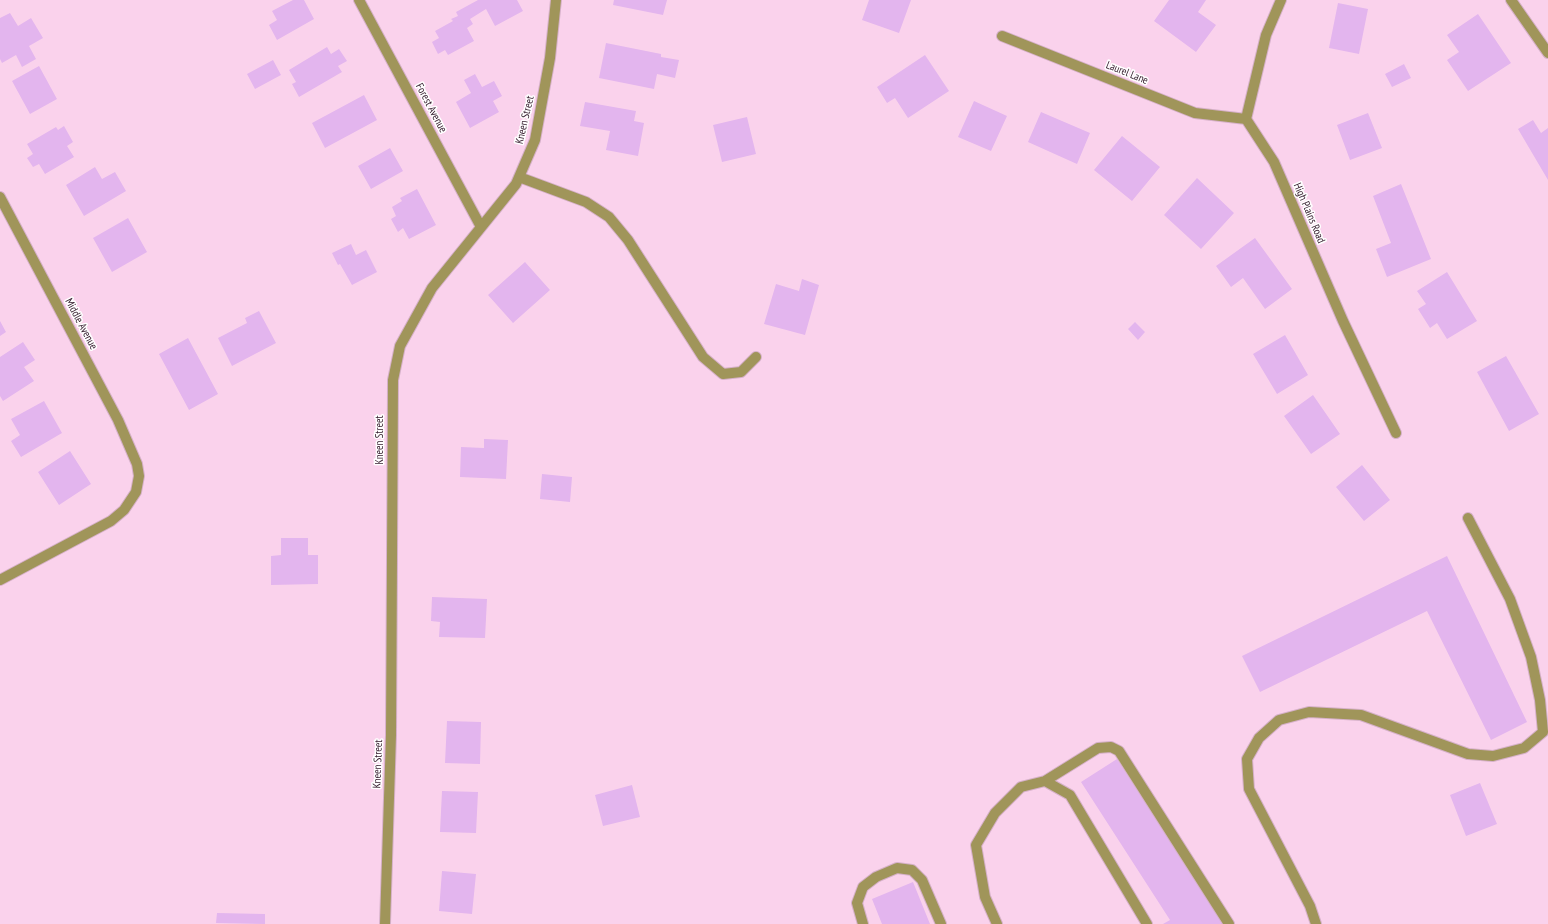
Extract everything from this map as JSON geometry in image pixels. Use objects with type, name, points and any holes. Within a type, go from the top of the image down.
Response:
[{"type":"street","name":"Forest Avenue","points":[[359,0],[481,227]]},
{"type":"street","name":"Kneen Street","points":[[385,924],[391,728],[393,380],[400,346],[432,288],[516,184],[535,140],[550,58],[556,0]]},
{"type":"street","points":[[1246,119],[1266,35],[1282,0]]},
{"type":"street","points":[[1511,0],[1548,52]]},
{"type":"street","name":"Laurel Lane","points":[[1002,36],[1195,113],[1246,119]]},
{"type":"street","name":"High Plains Road","points":[[1246,119],[1274,162],[1343,322],[1396,433]]},
{"type":"street","points":[[519,176],[586,202],[609,217],[628,240],[703,357],[722,374],[741,372],[756,357]]},
{"type":"street","name":"Middle Avenue","points":[[0,197],[118,420],[137,464],[139,476],[136,492],[124,510],[110,521],[0,580]]},
{"type":"street","points":[[1316,924],[1310,906],[1249,789],[1247,759],[1259,738],[1279,720],[1309,712],[1361,715],[1468,754],[1493,756],[1524,748],[1543,732],[1540,700],[1531,657],[1510,599],[1468,518]]},
{"type":"street","points":[[997,924],[986,898],[976,845],[995,813],[1021,787],[1045,781],[1098,748],[1111,747],[1119,751],[1229,924]]},
{"type":"street","points":[[1045,781],[1070,795],[1147,924]]},
{"type":"street","points":[[864,924],[857,903],[863,887],[876,877],[897,868],[912,870],[922,880],[942,924]]},
{"type":"building","points":[[293,0],[304,0],[314,19],[277,40],[269,25],[277,20],[272,11]]},
{"type":"building","points":[[478,0],[517,0],[523,11],[495,26],[486,9],[470,19],[473,24],[467,28],[474,41],[448,55],[445,50],[438,54],[432,42],[439,38],[435,31],[453,21],[451,19],[458,16],[456,12]]},
{"type":"building","points":[[614,0],[667,0],[663,15],[613,5]]},
{"type":"building","points":[[869,0],[911,0],[899,33],[862,20]]},
{"type":"building","points":[[1169,0],[1206,0],[1198,12],[1216,25],[1196,52],[1154,21]]},
{"type":"building","points":[[1338,3],[1368,9],[1359,54],[1329,48]]},
{"type":"building","points":[[10,13],[18,26],[31,18],[43,38],[29,46],[36,59],[22,67],[16,55],[2,63],[0,59],[0,18]]},
{"type":"building","points":[[1478,14],[1511,63],[1468,91],[1447,60],[1459,52],[1447,35]]},
{"type":"building","points":[[606,43],[661,54],[661,57],[679,60],[675,78],[657,74],[654,89],[599,78]]},
{"type":"building","points":[[327,47],[331,54],[339,49],[347,61],[338,66],[342,72],[299,97],[292,84],[296,82],[289,70]]},
{"type":"building","points":[[925,55],[949,91],[908,118],[895,98],[887,103],[877,87]]},
{"type":"building","points":[[273,60],[281,75],[255,89],[247,74]]},
{"type":"building","points":[[1404,64],[1411,78],[1392,87],[1385,74]]},
{"type":"building","points":[[39,66],[57,99],[30,114],[12,81]]},
{"type":"building","points":[[475,74],[482,87],[494,81],[502,96],[493,101],[499,112],[470,128],[456,102],[471,93],[464,80]]},
{"type":"building","points":[[364,95],[377,120],[325,148],[312,123]]},
{"type":"building","points":[[974,101],[1007,116],[991,151],[958,137]]},
{"type":"building","points":[[585,102],[636,111],[634,121],[644,123],[638,156],[606,150],[610,131],[580,126]]},
{"type":"building","points":[[1041,112],[1090,133],[1077,164],[1028,142]]},
{"type":"building","points":[[1368,113],[1382,148],[1350,160],[1337,125]]},
{"type":"building","points":[[747,117],[756,154],[722,162],[713,125]]},
{"type":"building","points":[[1533,120],[1541,133],[1548,128],[1548,180],[1518,129]]},
{"type":"building","points":[[64,126],[73,142],[67,146],[74,157],[45,174],[39,164],[33,167],[27,158],[33,154],[27,144],[56,127],[58,130]]},
{"type":"building","points":[[1122,136],[1160,167],[1132,201],[1094,170]]},
{"type":"building","points":[[390,148],[403,171],[371,189],[358,166]]},
{"type":"building","points":[[95,167],[102,179],[115,172],[126,191],[84,216],[66,185]]},
{"type":"building","points":[[1197,178],[1234,213],[1201,249],[1164,215]]},
{"type":"building","points":[[1401,184],[1431,259],[1387,277],[1376,249],[1391,243],[1373,196]]},
{"type":"building","points":[[417,189],[436,225],[409,239],[403,228],[398,232],[391,219],[396,216],[392,207],[402,201],[400,198]]},
{"type":"building","points":[[128,218],[147,252],[112,272],[93,238]]},
{"type":"building","points":[[1255,238],[1292,289],[1265,309],[1243,278],[1231,287],[1216,266]]},
{"type":"building","points":[[351,244],[356,255],[366,250],[377,272],[352,285],[340,264],[338,265],[332,253]]},
{"type":"building","points":[[525,262],[550,290],[513,323],[488,295]]},
{"type":"building","points":[[1447,272],[1477,321],[1447,339],[1437,323],[1430,328],[1418,309],[1426,304],[1417,291]]},
{"type":"building","points":[[802,279],[819,285],[805,335],[764,324],[776,284],[799,291]]},
{"type":"building","points":[[259,311],[276,343],[232,366],[218,338],[247,323],[245,318]]},
{"type":"building","points":[[0,321],[6,332],[0,336]]},
{"type":"building","points":[[1135,322],[1145,332],[1138,340],[1128,329]]},
{"type":"building","points":[[1285,335],[1308,375],[1277,394],[1253,354]]},
{"type":"building","points":[[188,338],[218,394],[189,410],[159,354]]},
{"type":"building","points":[[23,342],[35,360],[24,367],[34,381],[3,401],[0,396],[0,357]]},
{"type":"building","points":[[1506,356],[1539,414],[1509,431],[1477,372]]},
{"type":"building","points":[[1313,395],[1340,434],[1311,454],[1284,416]]},
{"type":"building","points":[[44,401],[62,433],[21,457],[11,441],[20,435],[11,419]]},
{"type":"building","points":[[484,439],[508,440],[506,479],[460,477],[461,447],[484,448]]},
{"type":"building","points":[[70,451],[91,484],[59,505],[38,472]]},
{"type":"building","points":[[1362,465],[1390,500],[1364,521],[1336,487]]},
{"type":"building","points":[[542,474],[572,477],[570,502],[540,499]]},
{"type":"building","points":[[281,538],[308,538],[308,555],[318,555],[318,584],[271,585],[271,556],[281,555]]},
{"type":"building","points":[[1447,556],[1527,722],[1491,740],[1427,611],[1260,692],[1242,656]]},
{"type":"building","points":[[432,597],[487,599],[485,638],[439,637],[440,622],[431,621]]},
{"type":"building","points":[[447,721],[481,722],[480,764],[445,763]]},
{"type":"building","points":[[1117,759],[1224,924],[1163,924],[1170,920],[1081,782]]},
{"type":"building","points":[[1480,783],[1497,824],[1466,836],[1450,795]]},
{"type":"building","points":[[632,785],[640,817],[603,826],[595,795]]},
{"type":"building","points":[[442,791],[478,792],[476,833],[440,832]]},
{"type":"building","points":[[442,871],[476,874],[472,914],[439,911]]},
{"type":"building","points":[[913,882],[930,924],[882,924],[872,899]]},
{"type":"building","points":[[217,913],[265,914],[265,924],[216,923]]}]
